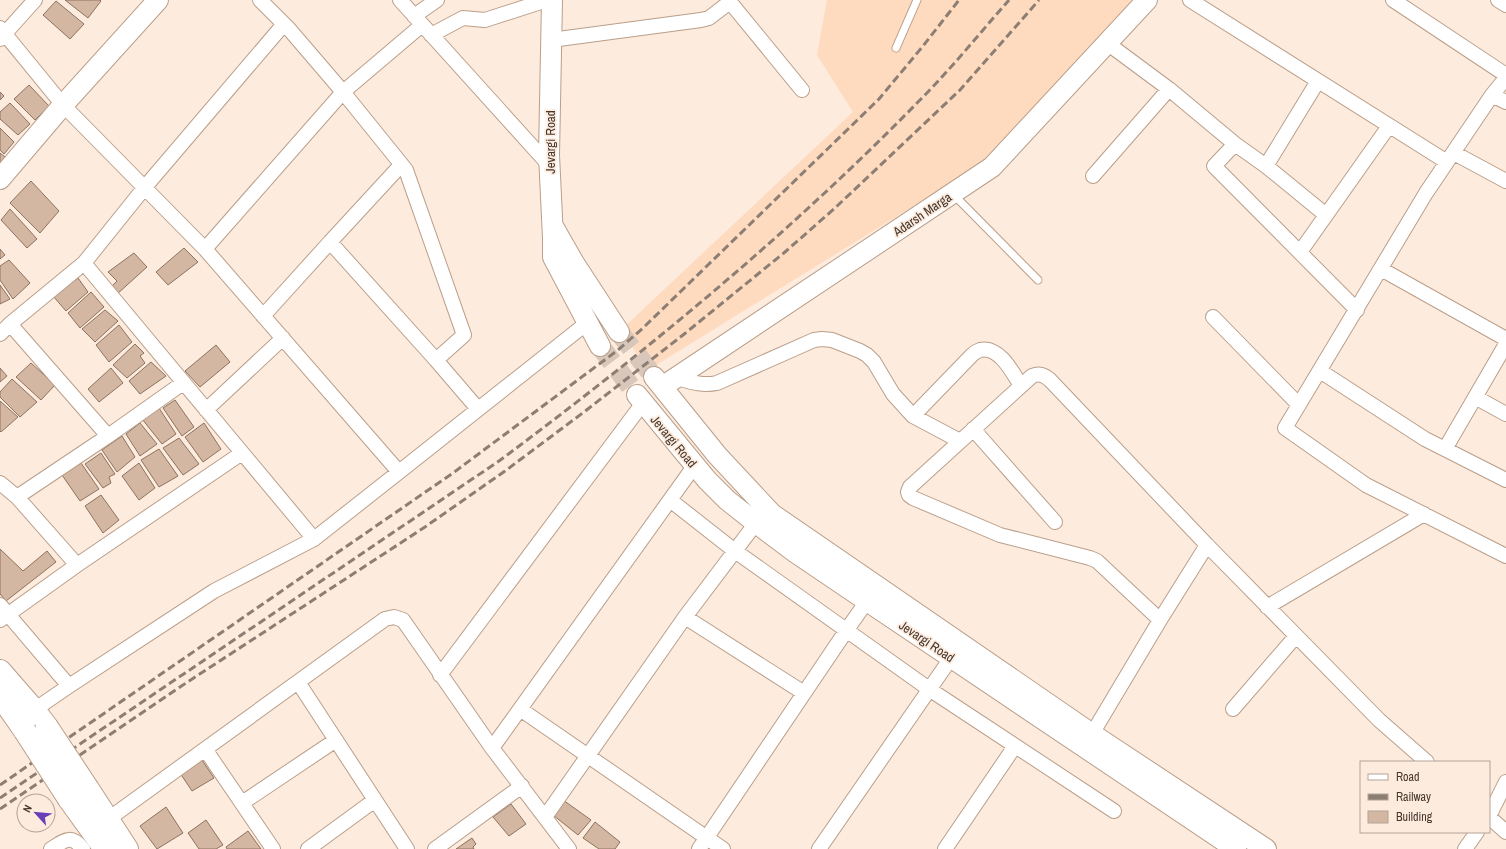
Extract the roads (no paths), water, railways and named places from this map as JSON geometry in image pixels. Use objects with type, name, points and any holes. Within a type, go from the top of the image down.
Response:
[{"type":"main road","points":[[0,179],[63,104],[158,0]]},
{"type":"main road","name":"Jevargi Road","points":[[552,0],[549,165],[553,257],[600,346]]},
{"type":"main road","name":"Adarsh Marga","points":[[664,381],[992,168],[1147,0]]},
{"type":"main road","points":[[552,224],[574,263],[619,332]]},
{"type":"main road","points":[[664,381],[761,516],[772,514],[1092,734],[1266,849]]},
{"type":"main road","name":"Jevargi Road","points":[[640,399],[707,480],[727,500],[761,516],[796,553],[1236,849]]},
{"type":"main road","points":[[0,671],[40,719],[127,849]]},
{"type":"main road","points":[[0,695],[69,800],[105,849]]},
{"type":"street","points":[[35,0],[2,34],[63,104],[205,249],[399,472]]},
{"type":"street","points":[[260,0],[284,24],[343,92],[406,170],[464,335],[436,360]]},
{"type":"street","points":[[400,0],[549,165]]},
{"type":"street","points":[[205,249],[343,92],[422,25],[437,0]]},
{"type":"street","points":[[422,25],[463,18],[485,20],[547,0]]},
{"type":"street","points":[[1190,0],[1389,126],[1450,157],[1506,181]]},
{"type":"street","points":[[1393,0],[1506,76],[1426,193],[1285,428],[1366,485],[1506,556]]},
{"type":"street","points":[[1498,0],[1506,5]]},
{"type":"street","points":[[551,40],[701,20],[709,18],[731,1],[802,90]]},
{"type":"street","points":[[0,334],[84,263],[145,187],[284,24]]},
{"type":"street","points":[[1107,43],[1169,89],[1234,144],[1266,166],[1326,215]]},
{"type":"street","points":[[1266,166],[1318,81]]},
{"type":"street","points":[[1093,176],[1169,89]]},
{"type":"street","points":[[1492,95],[1506,102]]},
{"type":"street","points":[[1300,252],[1389,126]]},
{"type":"street","points":[[1234,144],[1214,166],[1357,310]]},
{"type":"street","points":[[264,316],[401,165]]},
{"type":"street","points":[[330,242],[478,409]]},
{"type":"street","points":[[84,263],[314,539]]},
{"type":"street","points":[[1381,269],[1506,339]]},
{"type":"street","points":[[1213,317],[1299,405]]},
{"type":"street","points":[[40,719],[69,686],[214,591],[314,539],[587,323]]},
{"type":"street","points":[[10,324],[108,436]]},
{"type":"street","points":[[206,410],[282,338]]},
{"type":"street","points":[[664,381],[708,385],[717,383],[814,340],[822,338],[860,351],[867,356],[874,362],[893,394],[913,416],[960,441]]},
{"type":"street","points":[[1445,449],[1506,344]]},
{"type":"street","points":[[913,416],[972,355],[980,350],[988,350],[999,356],[1008,366],[1021,386]]},
{"type":"street","points":[[1320,371],[1425,439],[1506,480]]},
{"type":"street","points":[[1160,620],[1097,561],[1000,535],[922,502],[909,495],[908,492],[913,483],[1032,376],[1038,373],[1044,375],[1296,636],[1380,720],[1426,761]]},
{"type":"street","points":[[17,497],[108,436],[183,383]]},
{"type":"street","points":[[1476,397],[1506,414]]},
{"type":"street","points":[[440,674],[640,399]]},
{"type":"street","points":[[973,429],[1055,522]]},
{"type":"street","points":[[69,686],[3,613],[78,565],[242,453]]},
{"type":"street","points":[[492,748],[695,465]]},
{"type":"street","points":[[0,483],[17,497],[78,565]]},
{"type":"street","points":[[670,500],[735,551],[929,689],[1114,811]]},
{"type":"street","points":[[1268,607],[1424,514]]},
{"type":"street","points":[[545,817],[684,617],[761,516]]},
{"type":"street","points":[[1092,734],[1207,545]]},
{"type":"street","points":[[703,844],[846,630],[867,602]]},
{"type":"street","points":[[107,820],[385,619],[394,616],[402,620],[492,748],[569,849]]},
{"type":"street","points":[[684,617],[804,693]]},
{"type":"street","points":[[1233,709],[1296,636]]},
{"type":"street","points":[[819,849],[951,658]]},
{"type":"street","points":[[298,682],[407,849]]},
{"type":"street","points":[[520,709],[588,756],[703,844],[723,849]]},
{"type":"street","points":[[242,803],[336,740]]},
{"type":"street","points":[[945,849],[1015,746]]},
{"type":"street","points":[[205,749],[273,849]]},
{"type":"street","points":[[1490,815],[1506,782]]},
{"type":"street","points":[[435,849],[522,786]]},
{"type":"street","points":[[308,849],[376,800]]},
{"type":"street","points":[[1490,818],[1506,832]]},
{"type":"street","points":[[1465,849],[1476,833]]},
{"type":"street","points":[[51,849],[63,841],[70,839],[77,842],[83,849]]},
{"type":"lane","points":[[896,48],[917,0]]},
{"type":"lane","points":[[952,194],[1038,280]]},
{"type":"tunnel","points":[[619,332],[654,377]]},
{"type":"tunnel","points":[[600,346],[637,395]]},
{"type":"railway","points":[[0,785],[453,473],[618,350],[643,328],[879,99],[959,0]]},
{"type":"railway","points":[[0,798],[499,461],[609,377],[663,334],[768,244],[870,150],[931,89],[1009,0]]},
{"type":"railway","points":[[0,809],[186,683],[425,527],[505,471],[683,335],[785,252],[835,208],[960,90],[1039,0]]}]
